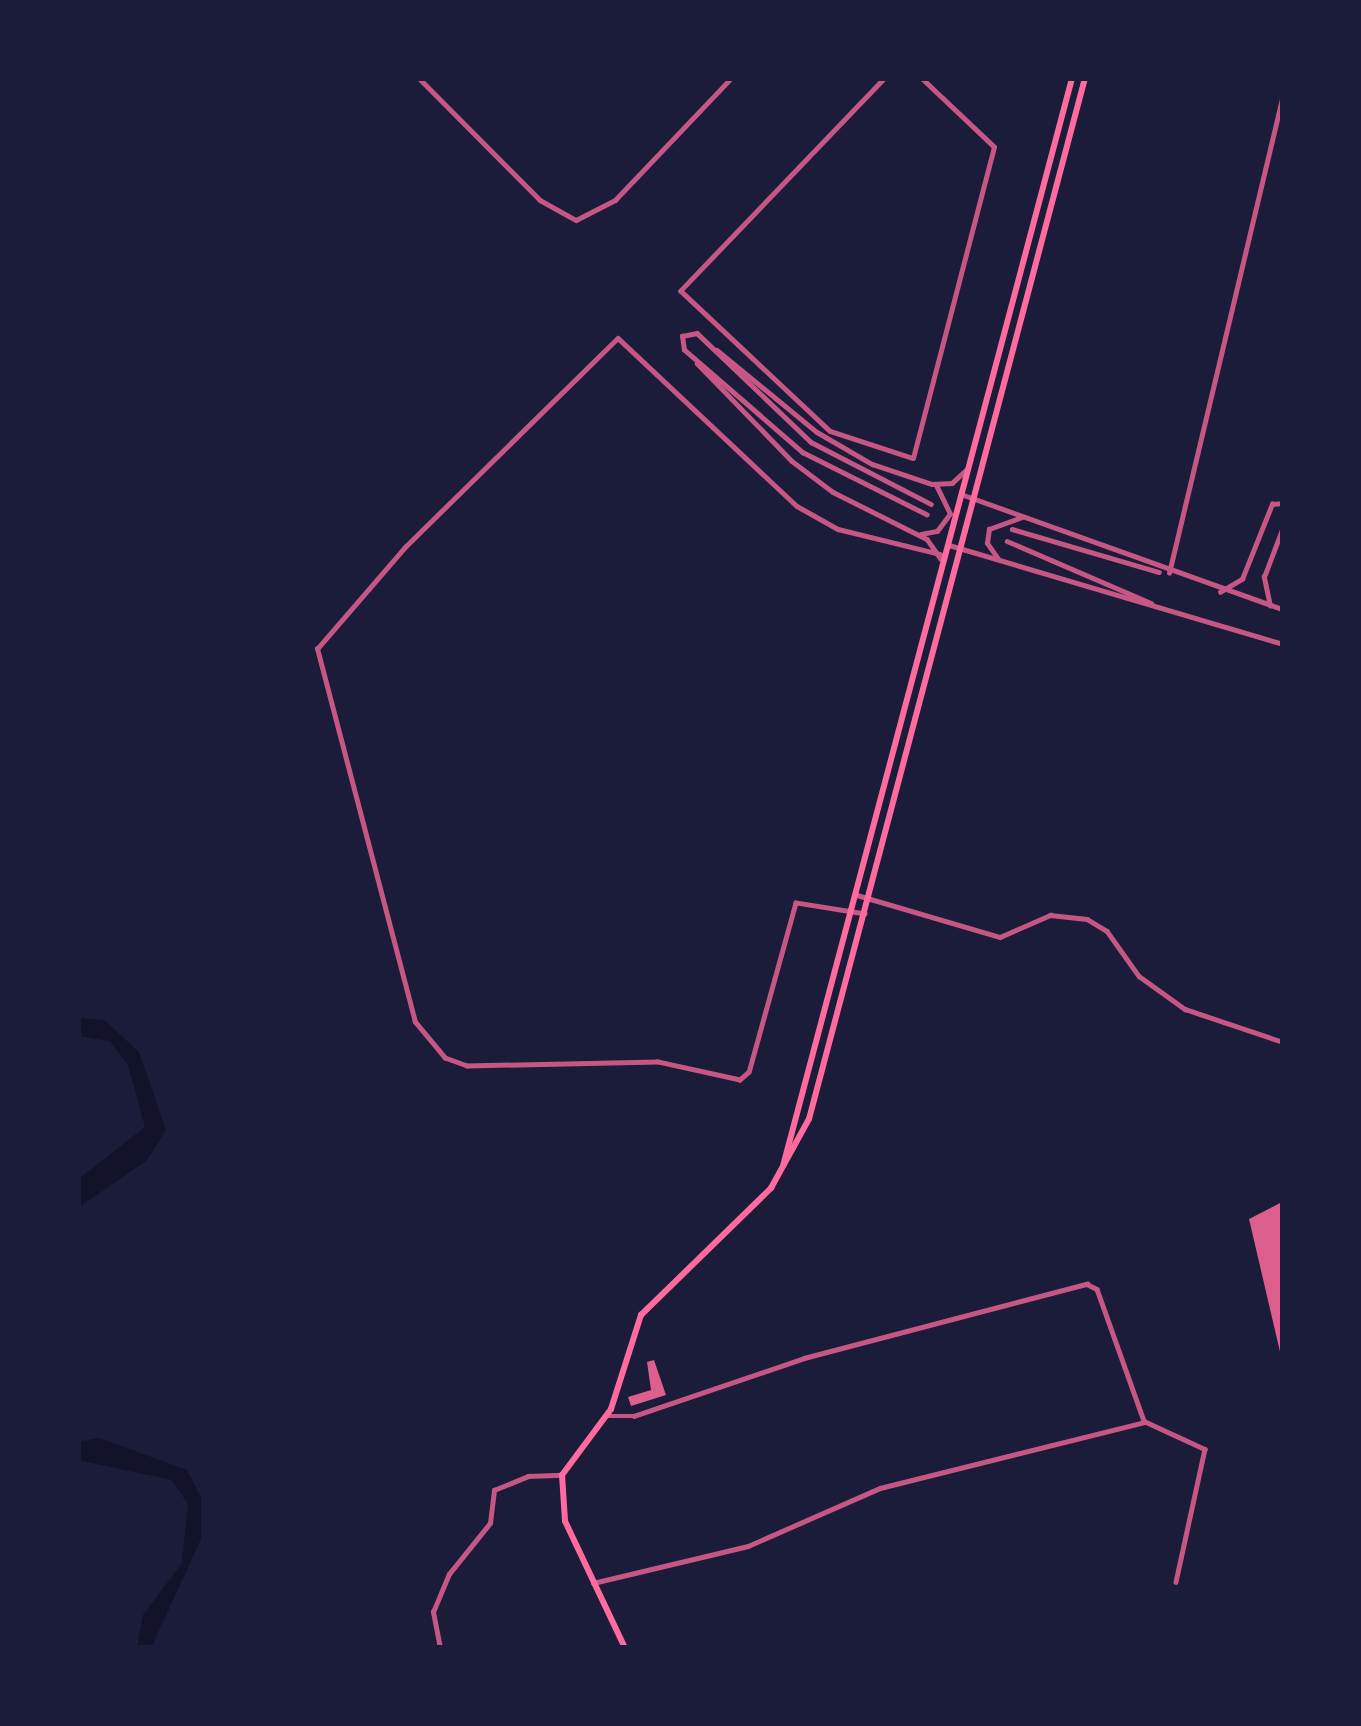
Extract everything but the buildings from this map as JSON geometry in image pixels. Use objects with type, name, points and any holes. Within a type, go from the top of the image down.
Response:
[{"type":"main road","points":[[777,1180],[853,911],[942,557],[1072,78]]},
{"type":"main road","points":[[625,1648],[561,1506],[562,1474],[607,1416],[641,1315],[777,1180],[809,1119],[1085,78]]},
{"type":"street","points":[[419,78],[540,200],[576,220],[614,200],[731,78]]},
{"type":"street","points":[[885,78],[681,291],[830,431],[914,458],[994,147],[921,78]]},
{"type":"street","points":[[1172,575],[1283,93]]},
{"type":"street","points":[[699,335],[811,442],[931,504]]},
{"type":"street","points":[[915,532],[937,531],[950,514],[946,494],[932,484],[848,452],[699,335],[682,336],[689,355],[792,460],[833,492],[915,532],[942,557]]},
{"type":"street","points":[[865,914],[796,904],[749,1072],[740,1080],[658,1061],[467,1066],[445,1058],[415,1022],[317,649],[405,548],[618,338],[797,506],[838,529],[942,557]]},
{"type":"street","points":[[689,355],[803,453],[927,515]]},
{"type":"street","points":[[932,484],[952,483],[965,471]]},
{"type":"street","points":[[959,494],[1172,575],[1283,609]]},
{"type":"street","points":[[1220,592],[1242,579],[1272,504],[1283,503]]},
{"type":"street","points":[[999,560],[987,543],[989,529],[1022,517]]},
{"type":"street","points":[[1270,606],[1264,578],[1283,527]]},
{"type":"street","points":[[1012,530],[1172,575]]},
{"type":"street","points":[[1007,541],[1170,612]]},
{"type":"street","points":[[946,544],[1283,644]]},
{"type":"street","points":[[856,895],[1000,937],[1055,914],[1087,919],[1107,931],[1139,976],[1184,1009],[1283,1042]]},
{"type":"street","points":[[607,1416],[634,1416],[804,1358],[1087,1284],[1097,1289],[1144,1421]]},
{"type":"street","points":[[593,1583],[748,1546],[880,1488],[1144,1421],[1205,1449],[1176,1582]]},
{"type":"street","points":[[440,1648],[433,1612],[449,1574],[490,1523],[494,1490],[528,1476],[562,1474]]},
{"type":"shaded area","points":[[78,1018],[104,1020],[139,1052],[166,1130],[147,1160],[78,1208],[80,1178],[145,1127],[128,1065],[110,1041],[78,1036]]},
{"type":"shaded area","points":[[99,1438],[187,1470],[201,1497],[201,1539],[151,1648],[137,1648],[143,1615],[182,1563],[188,1504],[172,1480],[78,1460],[78,1442]]}]
